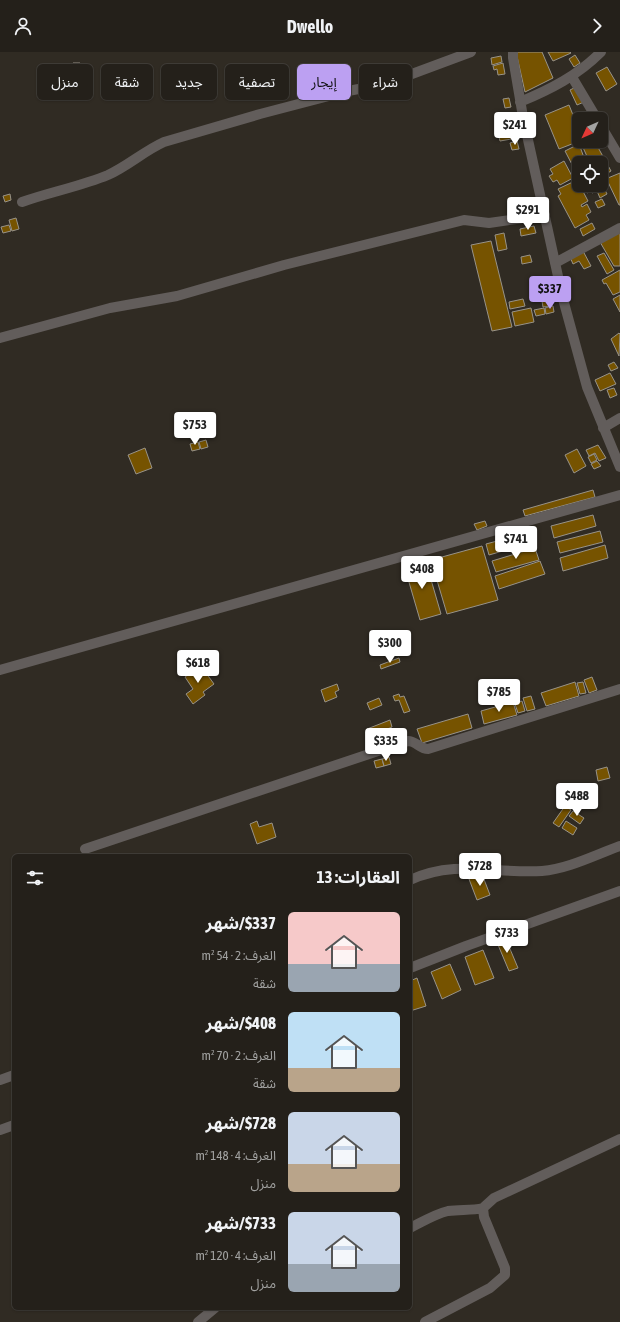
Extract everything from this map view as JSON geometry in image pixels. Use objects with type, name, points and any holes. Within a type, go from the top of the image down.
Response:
[{"type":"street","points":[[22,202],[46,193],[106,176],[150,148],[164,142],[260,114],[348,91],[385,84],[472,52]]},
{"type":"street","points":[[513,52],[520,102],[563,299],[587,387],[602,428],[620,467]]},
{"type":"street","points":[[520,102],[572,77],[587,66],[601,52]]},
{"type":"street","points":[[572,77],[593,112]]},
{"type":"street","points":[[608,138],[620,158]]},
{"type":"street","points":[[0,338],[110,308],[177,296],[284,265],[464,220],[489,223],[545,214]]},
{"type":"street","points":[[555,263],[620,228]]},
{"type":"street","points":[[602,428],[620,418]]},
{"type":"street","points":[[0,670],[620,495]]},
{"type":"street","points":[[85,849],[408,741],[414,741],[424,749],[428,749],[620,689]]},
{"type":"street","points":[[412,879],[436,870],[450,868],[530,871],[552,870],[620,846]]},
{"type":"street","points":[[412,967],[466,946],[620,891]]},
{"type":"street","points":[[0,1080],[12,1076]]},
{"type":"street","points":[[0,1130],[12,1126]]},
{"type":"street","points":[[412,1227],[441,1213],[458,1210],[471,1211],[483,1208],[494,1198],[620,1139]]},
{"type":"street","points":[[426,1322],[490,1288],[505,1275],[505,1268],[484,1217],[483,1208]]},
{"type":"street","points":[[198,1322],[213,1310]]},
{"type":"building","points":[[516,52],[542,52],[553,78],[525,92]]},
{"type":"building","points":[[548,52],[570,52],[571,53],[553,61]]},
{"type":"building","points":[[575,55],[580,63],[574,67],[569,59]]},
{"type":"building","points":[[501,56],[502,62],[492,65],[491,58]]},
{"type":"building","points":[[503,63],[505,74],[498,75],[497,69],[494,70],[493,66]]},
{"type":"building","points":[[607,67],[617,84],[606,91],[596,73]]},
{"type":"building","points":[[576,87],[584,102],[577,105],[570,90]]},
{"type":"building","points":[[509,98],[511,107],[505,108],[503,99]]},
{"type":"building","points":[[569,105],[572,112],[572,144],[559,149],[545,115]]},
{"type":"building","points":[[511,120],[513,129],[507,130],[506,121]]},
{"type":"building","points":[[515,130],[517,138],[500,141],[498,133]]},
{"type":"building","points":[[517,141],[519,149],[512,150],[510,143]]},
{"type":"building","points":[[572,148],[580,148],[583,156],[572,156],[572,164],[565,151]]},
{"type":"building","points":[[583,148],[598,148],[603,156],[587,156]]},
{"type":"building","points":[[564,161],[572,179],[560,185],[557,180],[553,182],[549,176],[553,174],[550,169]]},
{"type":"building","points":[[608,166],[611,171],[608,173]]},
{"type":"building","points":[[620,173],[620,205],[608,182],[608,178]]},
{"type":"building","points":[[572,182],[572,192],[583,192],[588,201],[581,205],[582,207],[587,204],[591,212],[586,215],[589,220],[575,228],[558,196],[561,194],[558,189]]},
{"type":"building","points":[[597,192],[606,192],[607,194],[600,198]]},
{"type":"building","points":[[10,194],[11,200],[5,202],[3,196]]},
{"type":"building","points":[[602,199],[605,205],[598,208],[595,202]]},
{"type":"building","points":[[16,218],[19,229],[12,231],[9,220]]},
{"type":"building","points":[[592,223],[595,229],[583,236],[580,229]]},
{"type":"building","points":[[9,225],[11,231],[3,233],[1,227]]},
{"type":"building","points":[[534,226],[536,233],[521,236],[520,229]]},
{"type":"building","points":[[620,231],[620,266],[614,266],[600,242]]},
{"type":"building","points":[[504,233],[507,249],[498,251],[495,235]]},
{"type":"building","points":[[491,241],[512,327],[492,331],[471,245]]},
{"type":"building","points":[[583,251],[591,266],[584,269],[579,261],[573,264],[570,257]]},
{"type":"building","points":[[604,253],[614,270],[607,274],[597,256]]},
{"type":"building","points":[[530,255],[532,262],[522,264],[521,257]]},
{"type":"building","points":[[620,270],[620,292],[613,295],[606,283],[604,284],[602,280]]},
{"type":"building","points":[[620,295],[620,312],[613,299]]},
{"type":"building","points":[[523,299],[525,306],[510,309],[509,302]]},
{"type":"building","points":[[551,300],[552,306],[543,307],[542,301]]},
{"type":"building","points":[[553,306],[554,312],[546,314],[545,308]]},
{"type":"building","points":[[531,308],[534,322],[515,326],[512,312]]},
{"type":"building","points":[[544,308],[545,314],[536,316],[534,310]]},
{"type":"building","points":[[619,333],[620,334],[619,356],[611,339]]},
{"type":"building","points":[[614,362],[618,368],[611,371],[608,365]]},
{"type":"building","points":[[610,373],[616,384],[600,391],[595,380]]},
{"type":"building","points":[[614,388],[617,395],[610,398],[607,390]]},
{"type":"building","points":[[206,440],[208,447],[201,449],[199,442]]},
{"type":"building","points":[[198,442],[200,449],[192,451],[190,444]]},
{"type":"building","points":[[598,445],[606,458],[599,461],[595,453],[589,456],[586,450]]},
{"type":"building","points":[[145,448],[152,468],[136,474],[128,455]]},
{"type":"building","points":[[577,449],[586,466],[574,473],[565,455]]},
{"type":"building","points":[[594,454],[597,460],[591,463],[588,457]]},
{"type":"building","points":[[597,461],[601,466],[594,469],[591,464]]},
{"type":"building","points":[[593,490],[595,497],[525,516],[523,510]]},
{"type":"building","points":[[593,515],[596,526],[554,538],[551,526]]},
{"type":"building","points":[[485,521],[487,526],[477,530],[474,524]]},
{"type":"building","points":[[600,531],[603,542],[560,553],[557,542]]},
{"type":"building","points":[[531,532],[534,542],[489,555],[486,544]]},
{"type":"building","points":[[605,545],[608,558],[563,571],[560,558]]},
{"type":"building","points":[[482,546],[498,600],[447,614],[431,560]]},
{"type":"building","points":[[535,548],[539,560],[496,572],[492,561]]},
{"type":"building","points":[[425,559],[441,614],[420,620],[404,565]]},
{"type":"building","points":[[540,561],[545,574],[499,589],[495,576]]},
{"type":"building","points":[[399,658],[400,662],[381,669],[380,665]]},
{"type":"building","points":[[201,666],[214,684],[203,692],[205,695],[193,704],[186,694],[193,689],[185,677]]},
{"type":"building","points":[[592,677],[597,690],[589,693],[584,680]]},
{"type":"building","points":[[575,682],[579,696],[546,706],[541,693]]},
{"type":"building","points":[[583,682],[586,693],[580,694],[577,683]]},
{"type":"building","points":[[337,684],[339,690],[335,692],[337,697],[325,702],[321,690]]},
{"type":"building","points":[[399,694],[400,697],[404,696],[410,711],[404,713],[399,700],[395,701],[393,696]]},
{"type":"building","points":[[531,696],[535,709],[527,711],[523,698]]},
{"type":"building","points":[[379,698],[382,705],[370,710],[367,703]]},
{"type":"building","points":[[522,701],[525,711],[518,713],[515,704]]},
{"type":"building","points":[[513,702],[517,715],[484,724],[481,711]]},
{"type":"building","points":[[468,714],[472,728],[422,743],[417,729]]},
{"type":"building","points":[[390,720],[392,727],[370,736],[367,729]]},
{"type":"building","points":[[389,757],[391,764],[384,766],[382,759]]},
{"type":"building","points":[[382,759],[384,766],[376,768],[374,761]]},
{"type":"building","points":[[607,767],[610,778],[598,781],[596,770]]},
{"type":"building","points":[[565,806],[571,810],[559,827],[553,823]]},
{"type":"building","points":[[573,811],[584,818],[580,824],[569,816]]},
{"type":"building","points":[[257,821],[259,827],[272,823],[276,837],[257,844],[250,824]]},
{"type":"building","points":[[566,821],[577,828],[573,835],[562,828]]},
{"type":"building","points":[[482,874],[490,895],[477,900],[469,879]]},
{"type":"building","points":[[505,937],[518,968],[509,971],[496,940]]},
{"type":"building","points":[[483,950],[494,978],[475,985],[465,957]]},
{"type":"building","points":[[450,964],[461,990],[442,999],[431,972]]},
{"type":"building","points":[[417,978],[426,1006],[412,1010],[412,980]]}]
